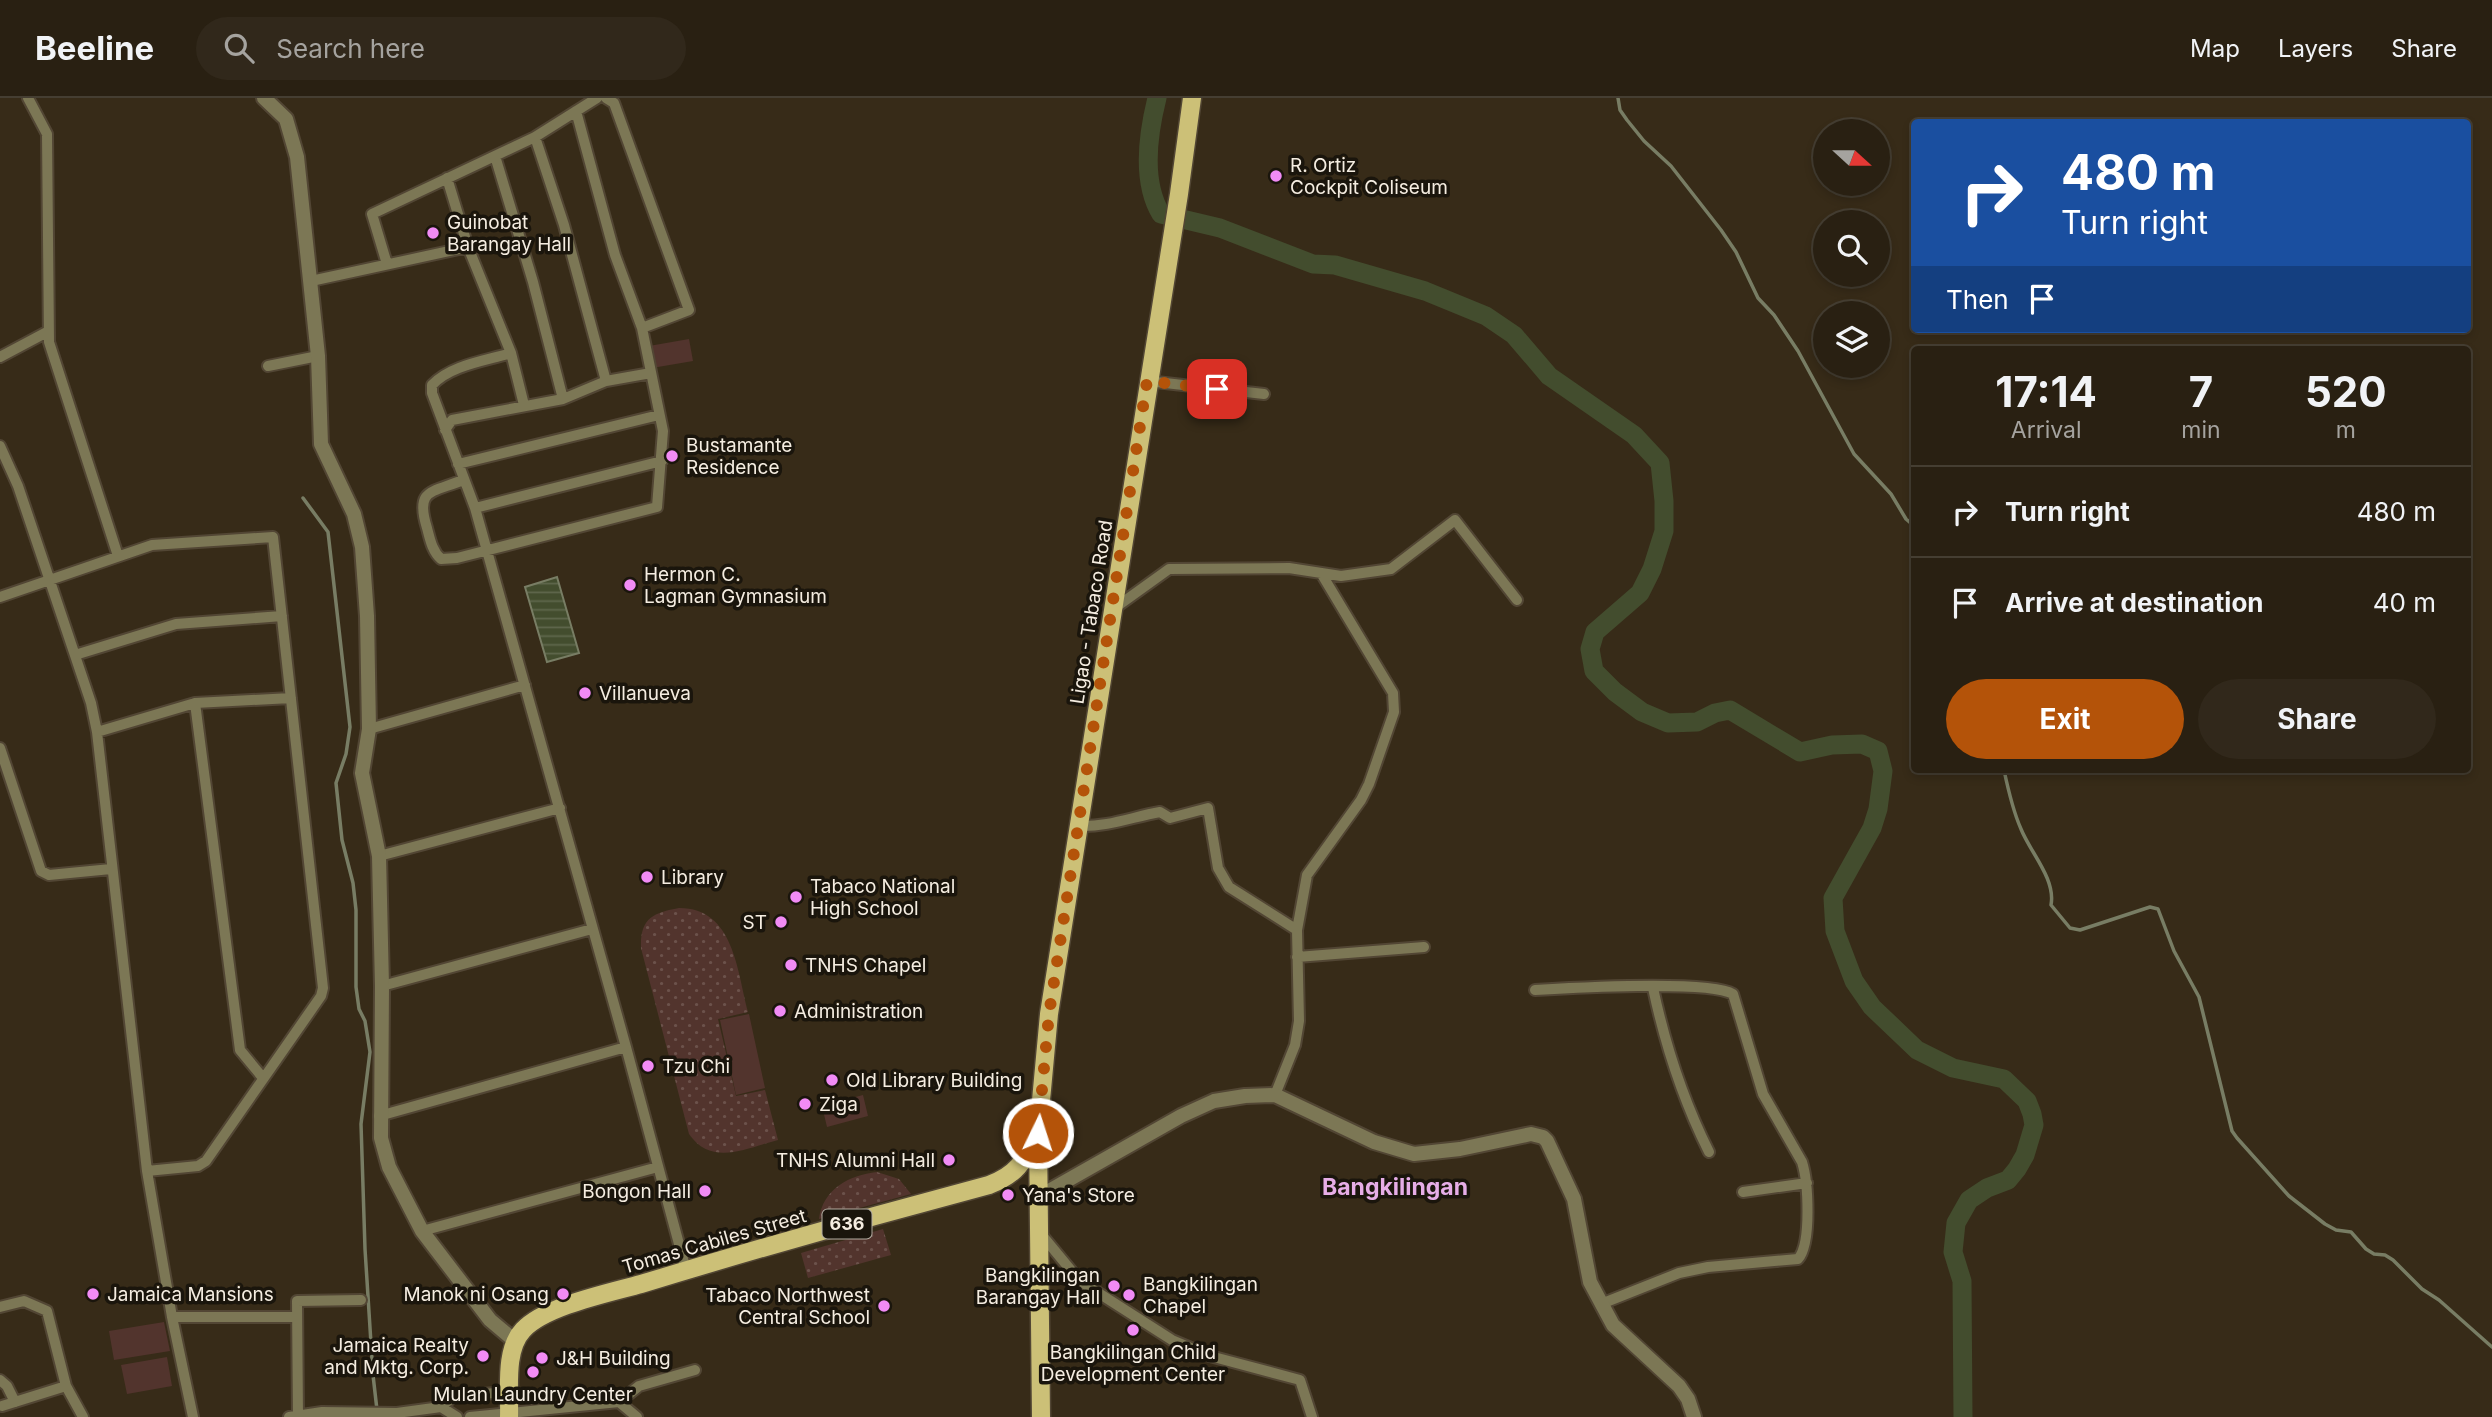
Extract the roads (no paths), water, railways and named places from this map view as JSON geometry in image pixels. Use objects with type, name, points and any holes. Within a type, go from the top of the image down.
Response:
[{"type":"main road","name":"Ligao - Tabaco Road","points":[[1041,1417],[1038,1133],[1049,1014],[1192,98]]},
{"type":"main road","name":"Ligao - Tabaco Road","points":[[1008,1178],[1025,1158],[1038,1133]]},
{"type":"main road","points":[[1008,1178],[1027,1183],[1040,1196]]},
{"type":"main road","name":"Tomas Cabiles Street","points":[[515,1341],[527,1325],[553,1312],[686,1270],[1008,1178]]},
{"type":"main road","points":[[509,1415],[515,1341]]},
{"type":"street","points":[[28,98],[47,134],[47,332],[118,556]]},
{"type":"street","points":[[264,98],[286,119],[297,157],[318,356],[321,444],[354,514],[362,547],[367,616],[369,729],[362,773],[379,856],[381,1138],[389,1167],[422,1231],[490,1320],[515,1341]]},
{"type":"street","points":[[387,264],[372,214],[535,137],[597,98]]},
{"type":"street","points":[[606,98],[614,103],[689,310],[642,328]]},
{"type":"street","points":[[463,480],[429,494],[423,500],[421,508],[432,545],[441,559],[457,558],[657,507],[663,431],[642,328],[615,255],[576,111]]},
{"type":"street","points":[[535,137],[564,225],[606,380]]},
{"type":"street","points":[[495,156],[533,282],[562,399]]},
{"type":"street","points":[[447,178],[468,247],[511,353],[524,405]]},
{"type":"street","points":[[311,281],[468,247]]},
{"type":"street","points":[[0,357],[47,332]]},
{"type":"street","points":[[511,353],[460,368],[434,383],[432,393],[475,508],[686,1270]]},
{"type":"street","points":[[268,366],[318,356]]},
{"type":"street","points":[[445,430],[452,420],[562,399],[606,380],[651,373]]},
{"type":"street","points":[[1147,381],[1264,394]]},
{"type":"street","points":[[458,464],[659,415]]},
{"type":"street","points":[[0,446],[18,486],[91,702],[97,732],[147,1171],[192,1417]]},
{"type":"street","points":[[475,508],[662,461]]},
{"type":"street","points":[[1112,610],[1169,569],[1289,568],[1341,576],[1391,569],[1455,520],[1517,600]]},
{"type":"street","points":[[0,597],[152,545],[273,537],[323,988],[321,996],[206,1161],[198,1166],[147,1171]]},
{"type":"street","points":[[1275,1095],[1295,1045],[1299,1021],[1297,930],[1307,875],[1361,800],[1394,712],[1393,693],[1321,573]]},
{"type":"street","points":[[75,655],[176,624],[282,616]]},
{"type":"street","points":[[369,729],[525,685]]},
{"type":"street","points":[[97,732],[195,703],[291,698]]},
{"type":"street","points":[[195,703],[240,1050],[263,1078]]},
{"type":"street","points":[[0,748],[41,871],[49,875],[111,869]]},
{"type":"street","points":[[379,856],[560,808]]},
{"type":"street","points":[[1079,826],[1116,824],[1160,812],[1170,818],[1208,808],[1218,868],[1228,887],[1297,930]]},
{"type":"street","points":[[382,986],[592,929]]},
{"type":"street","points":[[1297,957],[1424,947]]},
{"type":"street","points":[[1653,988],[1661,1025],[1688,1107],[1709,1152]]},
{"type":"street","points":[[1535,990],[1715,988],[1733,993],[1763,1094],[1802,1162],[1807,1183],[1805,1247],[1798,1259],[1708,1267],[1679,1273],[1601,1304]]},
{"type":"street","points":[[379,1116],[626,1047]]},
{"type":"street","points":[[1040,1196],[1181,1116],[1214,1101],[1275,1095],[1374,1142],[1414,1154],[1460,1149],[1531,1134],[1543,1137],[1574,1199],[1590,1282],[1601,1304],[1613,1325],[1679,1385],[1688,1399],[1694,1417]]},
{"type":"street","points":[[422,1231],[658,1167]]},
{"type":"street","points":[[1743,1192],[1807,1183]]},
{"type":"street","points":[[1039,1232],[1086,1285],[1172,1340],[1210,1356],[1300,1380],[1312,1417]]},
{"type":"street","points":[[361,1300],[297,1301],[295,1416],[323,1412],[397,1413],[442,1407],[454,1396],[510,1392]]},
{"type":"street","points":[[0,1307],[24,1301],[47,1311],[66,1386],[83,1417]]},
{"type":"street","points":[[172,1317],[297,1317]]},
{"type":"street","points":[[470,1417],[619,1402],[639,1386],[695,1370]]},
{"type":"street","points":[[0,1380],[7,1386],[15,1402]]},
{"type":"street","points":[[2,1406],[66,1386]]},
{"type":"street","points":[[619,1402],[637,1417]]},
{"type":"street","points":[[442,1407],[457,1417]]},
{"type":"waterway","points":[[1157,98],[1148,157],[1151,187],[1161,214],[1220,228],[1313,264],[1335,265],[1425,291],[1486,316],[1514,335],[1549,376],[1634,435],[1660,463],[1664,531],[1652,569],[1640,593],[1595,632],[1590,649],[1594,671],[1615,692],[1642,712],[1668,723],[1697,722],[1715,713],[1730,710],[1800,752],[1832,745],[1862,744],[1878,751],[1883,771],[1878,809],[1872,828],[1833,898],[1835,931],[1854,981],[1872,1007],[1917,1050],[1953,1068],[2004,1079],[2027,1101],[2034,1125],[2025,1155],[2017,1169],[2008,1180],[1987,1188],[1969,1200],[1956,1223],[1953,1252],[1962,1281],[1963,1417]]},
{"type":"waterway","points":[[1618,98],[1620,110],[1627,120],[1644,141],[1671,166],[1721,230],[1736,252],[1758,298],[1774,315],[1798,351],[1854,454],[1891,494],[1911,523]]},
{"type":"waterway","points":[[303,498],[328,532],[350,727],[346,754],[336,783],[342,840],[353,883],[356,910],[356,987],[370,1052],[361,1124],[365,1249],[377,1410]]},
{"type":"waterway","points":[[2005,773],[2018,822],[2050,885],[2051,905],[2070,928],[2080,930],[2150,907],[2158,909],[2174,951],[2199,997],[2232,1131],[2237,1138],[2289,1196],[2325,1224],[2336,1230],[2351,1232],[2366,1249],[2393,1260],[2422,1289],[2439,1300],[2492,1347]]},
{"type":"place","name":"R. Ortiz Cockpit Coliseum","points":[[1276,176]]},
{"type":"place","name":"Guinobat Barangay Hall","points":[[433,233]]},
{"type":"place","name":"Bustamante Residence","points":[[672,456]]},
{"type":"place","name":"Hermon C. Lagman Gymnasium","points":[[630,585]]},
{"type":"place","name":"Villanueva","points":[[585,693]]},
{"type":"place","name":"Library","points":[[647,877]]},
{"type":"place","name":"Tabaco National High School","points":[[796,897]]},
{"type":"place","name":"ST","points":[[781,922]]},
{"type":"place","name":"TNHS Chapel","points":[[791,965]]},
{"type":"place","name":"Administration","points":[[780,1011]]},
{"type":"place","name":"Tzu Chi","points":[[648,1066]]},
{"type":"place","name":"Old Library Building","points":[[832,1080]]},
{"type":"place","name":"Ziga","points":[[805,1104]]},
{"type":"place","name":"TNHS Alumni Hall","points":[[949,1160]]},
{"type":"place","name":"Bongon Hall","points":[[705,1191]]},
{"type":"place","name":"Yana's Store","points":[[1008,1195]]},
{"type":"place","name":"Bangkilingan Barangay Hall","points":[[1114,1286]]},
{"type":"place","name":"Jamaica Mansions","points":[[93,1294]]},
{"type":"place","name":"Manok ni Osang","points":[[563,1294]]},
{"type":"place","name":"Bangkilingan Chapel","points":[[1129,1295]]},
{"type":"place","name":"Tabaco Northwest Central School","points":[[884,1306]]},
{"type":"place","name":"Bangkilingan Child Development Center","points":[[1133,1330]]},
{"type":"place","name":"Jamaica Realty and Mktg. Corp.","points":[[483,1356]]},
{"type":"place","name":"J&H Building","points":[[542,1358]]},
{"type":"place","name":"Mulan Laundry Center","points":[[533,1372]]},
{"type":"district","name":"Bangkilingan","points":[[1395,1187]]}]
